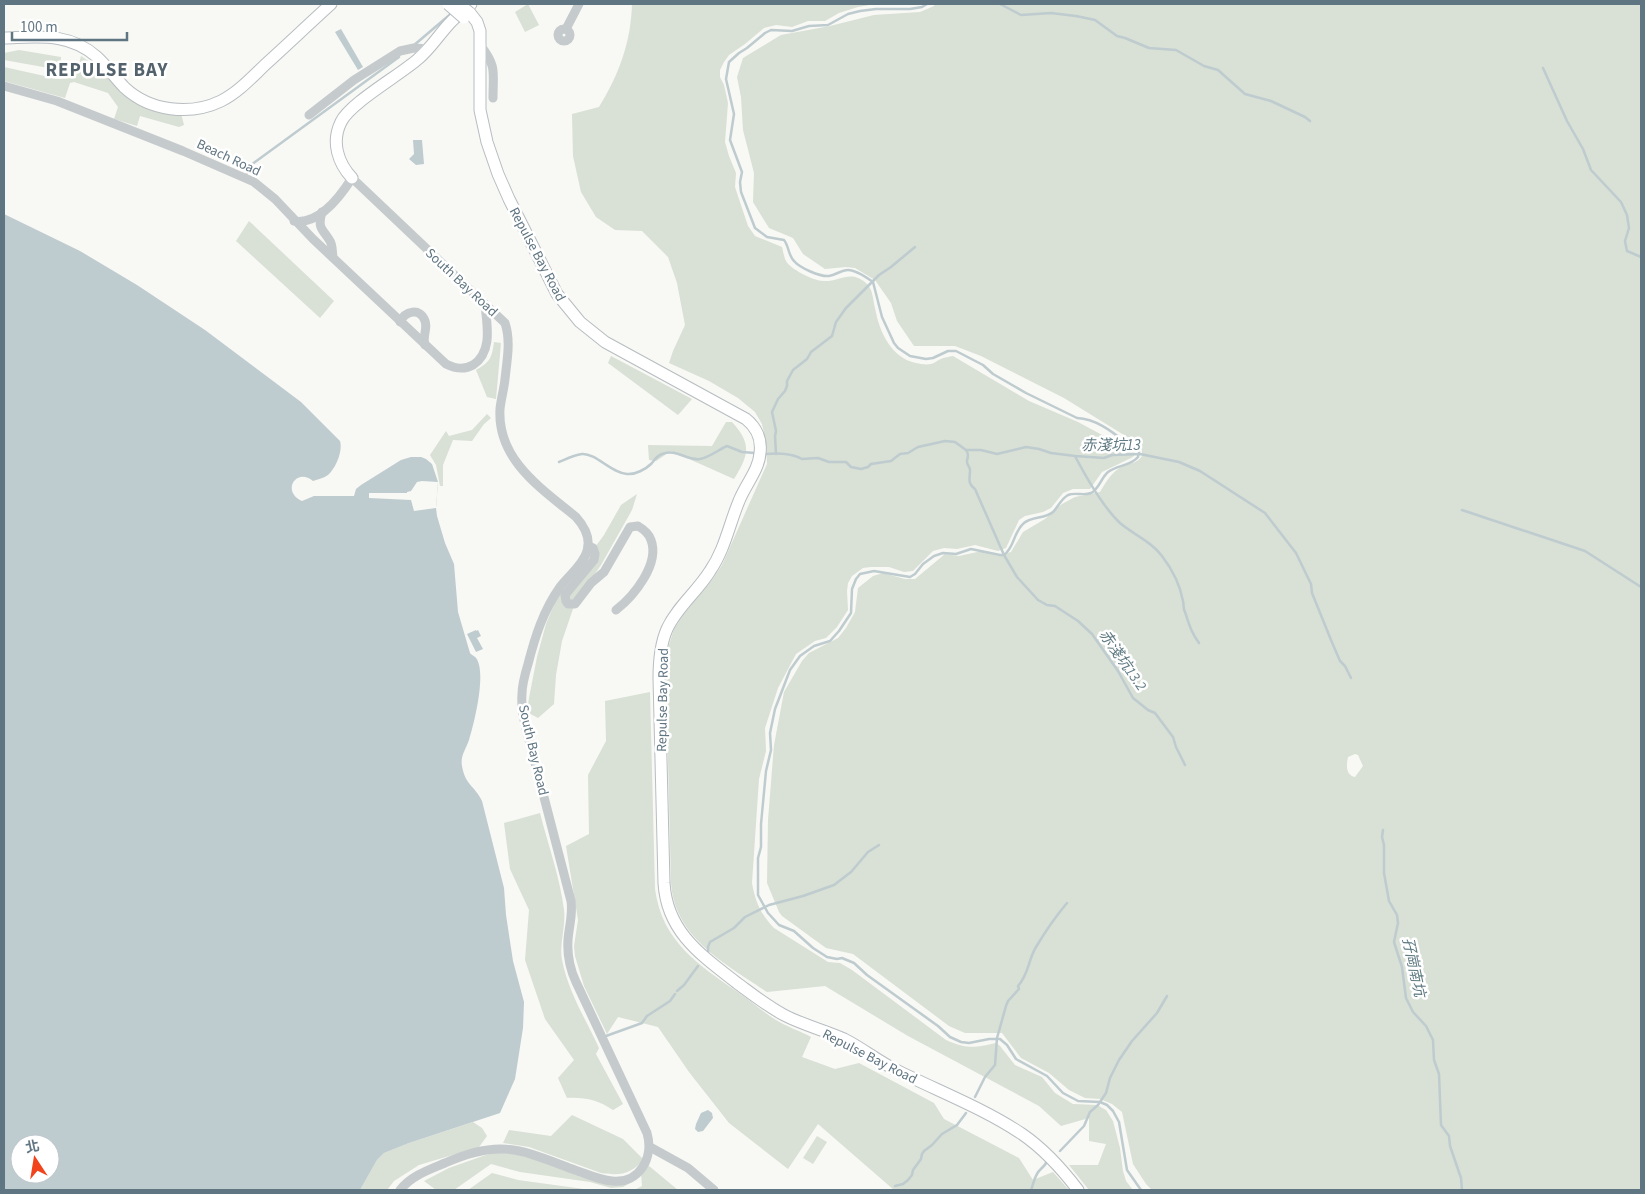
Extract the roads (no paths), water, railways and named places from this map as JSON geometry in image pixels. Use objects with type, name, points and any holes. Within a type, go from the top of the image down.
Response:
[{"type":"main road","points":[[4,38],[50,37],[69,40],[92,53],[126,88],[143,100],[165,108],[198,108],[216,103],[236,91],[332,4]]},
{"type":"main road","name":"Repulse Bay Road","points":[[448,4],[468,12]]},
{"type":"main road","name":"Repulse Bay Road","points":[[459,4],[476,19],[480,27],[480,110],[489,149],[509,199],[551,283],[562,300],[586,328],[605,342],[746,419],[754,428],[760,442],[758,464],[739,499],[720,553],[707,576],[670,622],[661,650],[659,678],[664,883],[667,903],[674,921],[684,937],[697,951],[767,1005],[792,1019],[845,1040],[888,1066],[1014,1129],[1050,1157],[1078,1190]]},
{"type":"main road","name":"South Bay Road","points":[[352,178],[341,164],[336,148],[336,138],[341,122],[353,107],[408,68],[449,24],[468,12]]},
{"type":"street","points":[[566,29],[579,4]]},
{"type":"street","points":[[480,46],[494,66],[493,98]]},
{"type":"street","points":[[308,115],[354,80],[400,51],[425,49]]},
{"type":"street","name":"Beach Road","points":[[4,86],[63,103],[183,151],[254,182],[275,199],[294,221],[400,322],[446,364],[454,368],[469,367],[483,355],[488,332],[485,305]]},
{"type":"street","points":[[294,221],[313,220],[341,194],[352,178]]},
{"type":"street","name":"South Bay Road","points":[[352,178],[504,323],[508,333],[505,388],[500,410],[502,428],[508,447],[524,474],[576,517],[588,535],[588,546],[584,560],[560,588],[535,637],[523,683],[522,710],[571,901],[572,917],[568,948],[570,966],[644,1127],[650,1147]]},
{"type":"street","points":[[322,212],[321,229],[331,242],[333,257]]},
{"type":"street","points":[[400,322],[407,313],[419,313],[426,323],[423,334],[425,345]]},
{"type":"street","points":[[588,546],[593,548],[594,560],[566,595],[568,604],[575,604],[591,583],[604,572],[630,527],[638,526],[646,531],[651,540],[651,557],[643,580],[629,599],[616,610]]},
{"type":"street","points":[[400,1190],[414,1177],[438,1166],[468,1153],[496,1148],[527,1152],[604,1180],[622,1181],[633,1176],[641,1169],[647,1160],[650,1147],[688,1168],[714,1190]]},
{"type":"waterway","points":[[927,4],[910,9],[860,11],[848,14],[828,25],[809,26],[792,31],[771,30],[729,62],[726,79],[734,114],[730,140],[742,172],[741,192],[755,228],[767,237],[784,240],[794,261],[810,272],[829,276],[851,270],[873,282],[882,317],[894,343],[910,356],[926,359],[948,351],[956,351],[983,365],[993,374],[1026,393],[1077,418],[1101,425],[1139,452],[1135,460],[1108,472],[1091,493],[1068,495],[1050,514],[1024,523],[1020,527],[1008,552],[1004,555],[971,549],[956,554],[943,553],[934,556],[910,577],[874,571],[860,574],[852,589],[851,613],[830,641],[814,646],[800,656],[790,670],[775,709],[770,733],[771,750],[766,771],[761,824],[761,847],[758,858],[758,895],[768,913],[779,925],[794,931],[813,948],[827,957],[842,958],[854,963],[867,975],[938,1026],[950,1037],[969,1043],[1000,1039],[1007,1045],[1016,1059],[1047,1076],[1063,1093],[1078,1101],[1100,1102],[1107,1105],[1119,1122],[1127,1170],[1141,1190]]},
{"type":"waterway","points":[[1000,4],[1021,15],[1051,13],[1095,20],[1117,36],[1149,48],[1176,50],[1204,66],[1218,70],[1245,94],[1271,101],[1310,121]]},
{"type":"waterway","points":[[413,46],[453,12]]},
{"type":"waterway","points":[[246,175],[251,165],[399,57]]},
{"type":"waterway","points":[[1543,68],[1567,121],[1583,149],[1591,170],[1621,202],[1627,215],[1629,228],[1625,241],[1627,251],[1641,257]]},
{"type":"waterway","points":[[776,454],[776,431],[772,412],[778,399],[785,391],[787,381],[793,370],[807,359],[811,352],[832,336],[836,322],[846,308],[879,275],[915,247]]},
{"type":"waterway","name":"赤淺坑13","points":[[766,454],[785,454],[802,459],[818,458],[829,462],[846,462],[851,467],[861,469],[871,464],[891,461],[900,454],[908,453],[918,447],[945,441],[955,442],[966,450],[981,450],[997,454],[1026,447],[1075,456],[1104,458],[1112,455],[1140,454],[1179,462],[1200,471],[1265,513],[1296,553],[1311,584],[1312,593],[1340,661],[1351,678]]},
{"type":"waterway","name":"赤淺坑13","points":[[559,462],[582,454],[593,457],[621,473],[630,474],[643,470],[658,456],[667,453],[677,453],[690,458],[700,459],[727,446],[742,452],[755,453]]},
{"type":"waterway","name":"赤淺坑13.2","points":[[966,450],[968,454],[967,463],[970,469],[970,483],[975,489],[1004,555],[1017,577],[1038,600],[1047,605],[1055,606],[1078,621],[1092,634],[1118,671],[1133,698],[1155,713],[1173,737],[1185,765]]},
{"type":"waterway","points":[[1075,456],[1107,509],[1120,523],[1153,546],[1166,561],[1178,583],[1184,610],[1199,643]]},
{"type":"waterway","points":[[1462,510],[1585,551],[1641,587]]},
{"type":"waterway","name":"孖崗南坑","points":[[1383,830],[1384,873],[1389,901],[1397,915],[1398,923],[1394,942],[1402,967],[1406,998],[1413,1012],[1426,1026],[1433,1040],[1434,1060],[1439,1074],[1441,1125],[1449,1136],[1450,1146],[1461,1178],[1462,1190]]},
{"type":"waterway","points":[[708,953],[710,942],[734,928],[745,917],[769,905],[834,885],[851,872],[868,852],[879,845]]},
{"type":"waterway","points":[[975,1097],[985,1077],[995,1065],[997,1038],[1008,1001],[1019,989],[1018,986],[1024,977],[1036,947],[1067,903]]},
{"type":"waterway","points":[[677,991],[684,985],[698,966]]},
{"type":"waterway","points":[[606,1036],[642,1023],[647,1016],[670,1001],[675,994]]},
{"type":"waterway","points":[[1060,1151],[1084,1126],[1090,1112],[1098,1105],[1106,1093],[1110,1078],[1119,1060],[1132,1041],[1157,1013],[1167,996]]},
{"type":"waterway","points":[[895,1186],[903,1184],[908,1180],[924,1151],[942,1134],[957,1125],[966,1113]]},
{"type":"waterway","points":[[1031,1190],[1038,1172],[1047,1161]]},
{"type":"district","name":"REPULSE BAY","points":[[107,69]]}]
